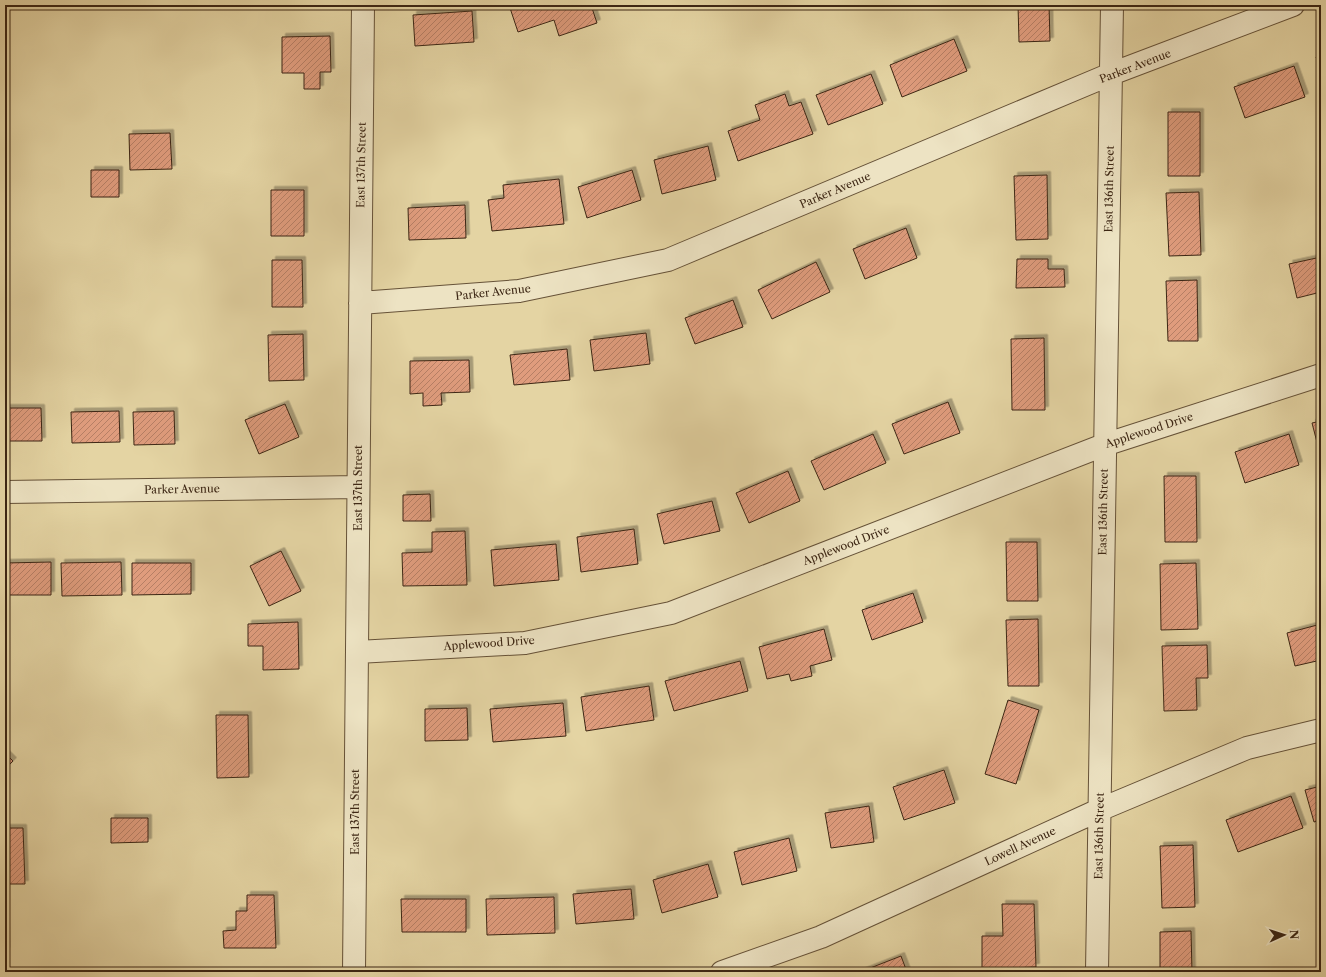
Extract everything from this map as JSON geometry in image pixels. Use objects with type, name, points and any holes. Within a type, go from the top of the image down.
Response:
[{"type":"street","name":"East 137th Street","points":[[354,972],[363,5]]},
{"type":"street","name":"East 136th Street","points":[[1097,972],[1112,5]]},
{"type":"street","name":"Parker Avenue","points":[[360,303],[519,291],[668,260],[1111,74],[1293,5]]},
{"type":"street","name":"Applewood Drive","points":[[357,652],[525,643],[671,613],[1104,445],[1321,375]]},
{"type":"street","name":"Parker Avenue","points":[[5,492],[358,487]]},
{"type":"street","name":"Lowell Avenue","points":[[722,972],[821,937],[1099,810],[1247,748],[1321,730]]},
{"type":"building","points":[[509,5],[591,5],[597,23],[559,36],[554,20],[518,32]]},
{"type":"building","points":[[1018,5],[1049,5],[1050,41],[1019,42]]},
{"type":"building","points":[[472,11],[474,42],[415,46],[413,15]]},
{"type":"building","points":[[330,36],[331,72],[320,72],[320,89],[304,89],[304,73],[282,73],[282,37]]},
{"type":"building","points":[[954,39],[967,71],[902,97],[890,65]]},
{"type":"building","points":[[1321,55],[1321,72],[1316,57]]},
{"type":"building","points":[[1294,66],[1305,97],[1245,118],[1234,87]]},
{"type":"building","points":[[871,74],[883,104],[828,125],[816,95]]},
{"type":"building","points":[[785,94],[789,106],[801,102],[813,134],[738,161],[728,131],[760,120],[755,105]]},
{"type":"building","points":[[1168,112],[1200,112],[1200,176],[1168,176]]},
{"type":"building","points":[[170,133],[172,169],[130,170],[129,134]]},
{"type":"building","points":[[708,146],[716,180],[662,194],[654,160]]},
{"type":"building","points":[[91,170],[119,170],[119,197],[91,197]]},
{"type":"building","points":[[632,170],[641,200],[587,218],[578,187]]},
{"type":"building","points":[[1047,175],[1048,239],[1016,240],[1014,176]]},
{"type":"building","points":[[559,179],[564,224],[492,231],[488,200],[504,198],[503,185]]},
{"type":"building","points":[[271,190],[304,190],[304,236],[271,236]]},
{"type":"building","points":[[1199,192],[1201,255],[1169,256],[1166,193]]},
{"type":"building","points":[[465,205],[466,238],[409,240],[408,208]]},
{"type":"building","points":[[906,228],[917,258],[865,279],[853,249]]},
{"type":"building","points":[[1321,257],[1321,292],[1297,298],[1289,264]]},
{"type":"building","points":[[1017,259],[1048,259],[1048,269],[1064,269],[1065,287],[1016,288]]},
{"type":"building","points":[[272,260],[302,260],[303,307],[272,307]]},
{"type":"building","points":[[816,262],[830,292],[772,319],[758,290]]},
{"type":"building","points":[[1197,280],[1198,341],[1168,341],[1166,281]]},
{"type":"building","points":[[733,300],[743,327],[695,344],[685,318]]},
{"type":"building","points":[[646,333],[650,364],[594,371],[590,340]]},
{"type":"building","points":[[303,334],[304,380],[269,381],[268,335]]},
{"type":"building","points":[[1044,338],[1045,410],[1012,410],[1011,339]]},
{"type":"building","points":[[567,349],[570,380],[514,385],[510,355]]},
{"type":"building","points":[[469,360],[470,392],[441,393],[442,405],[423,406],[423,393],[410,394],[410,361]]},
{"type":"building","points":[[948,402],[960,433],[904,454],[892,424]]},
{"type":"building","points":[[285,404],[299,437],[259,454],[245,420]]},
{"type":"building","points":[[5,408],[41,408],[42,441],[5,441]]},
{"type":"building","points":[[119,411],[120,442],[72,443],[71,412]]},
{"type":"building","points":[[174,411],[175,444],[134,445],[133,412]]},
{"type":"building","points":[[1321,421],[1321,454],[1320,454],[1312,423]]},
{"type":"building","points":[[873,434],[886,463],[824,490],[811,461]]},
{"type":"building","points":[[1289,434],[1299,465],[1245,483],[1235,452]]},
{"type":"building","points":[[788,471],[800,501],[749,523],[736,493]]},
{"type":"building","points":[[1164,476],[1196,476],[1197,542],[1165,542]]},
{"type":"building","points":[[430,494],[431,521],[403,521],[403,495]]},
{"type":"building","points":[[712,501],[720,531],[664,544],[657,514]]},
{"type":"building","points":[[634,529],[638,564],[581,572],[577,537]]},
{"type":"building","points":[[465,531],[467,585],[403,586],[402,553],[432,552],[432,532]]},
{"type":"building","points":[[1006,542],[1037,542],[1038,601],[1007,601]]},
{"type":"building","points":[[556,544],[559,580],[494,586],[491,550]]},
{"type":"building","points":[[281,551],[301,591],[269,606],[250,566]]},
{"type":"building","points":[[51,562],[51,595],[5,595],[5,563]]},
{"type":"building","points":[[121,562],[122,595],[62,596],[61,563]]},
{"type":"building","points":[[132,563],[191,563],[191,594],[132,595]]},
{"type":"building","points":[[1196,563],[1198,629],[1161,630],[1160,564]]},
{"type":"building","points":[[913,593],[923,622],[872,640],[862,610]]},
{"type":"building","points":[[1038,619],[1039,686],[1008,686],[1006,620]]},
{"type":"building","points":[[298,622],[299,669],[263,670],[263,646],[248,646],[248,624]]},
{"type":"building","points":[[1321,624],[1321,660],[1295,666],[1287,633]]},
{"type":"building","points":[[824,629],[832,660],[810,666],[812,676],[791,681],[789,674],[767,679],[759,647]]},
{"type":"building","points":[[1207,645],[1208,678],[1196,678],[1197,710],[1164,711],[1162,646]]},
{"type":"building","points":[[740,661],[748,691],[674,711],[665,681]]},
{"type":"building","points":[[649,686],[654,720],[586,731],[581,697]]},
{"type":"building","points":[[1008,700],[1039,710],[1016,784],[985,774]]},
{"type":"building","points":[[563,703],[566,736],[493,742],[490,709]]},
{"type":"building","points":[[467,708],[468,740],[425,741],[425,709]]},
{"type":"building","points":[[216,715],[248,715],[249,777],[217,778]]},
{"type":"building","points":[[5,753],[13,761],[5,769]]},
{"type":"building","points":[[944,770],[955,803],[904,820],[893,787]]},
{"type":"building","points":[[1321,786],[1321,820],[1314,822],[1305,790]]},
{"type":"building","points":[[1291,796],[1303,828],[1238,852],[1226,820]]},
{"type":"building","points":[[869,806],[874,842],[831,848],[825,813]]},
{"type":"building","points":[[111,818],[148,818],[148,842],[111,843]]},
{"type":"building","points":[[5,828],[23,828],[25,884],[5,884]]},
{"type":"building","points":[[789,838],[797,871],[742,885],[734,852]]},
{"type":"building","points":[[1193,845],[1195,907],[1162,908],[1160,846]]},
{"type":"building","points":[[708,864],[718,897],[662,913],[653,880]]},
{"type":"building","points":[[631,889],[634,919],[576,924],[573,894]]},
{"type":"building","points":[[247,895],[274,895],[276,948],[224,948],[223,931],[236,930],[236,911],[247,911]]},
{"type":"building","points":[[554,897],[555,933],[487,935],[486,899]]},
{"type":"building","points":[[401,899],[466,899],[466,932],[402,932]]},
{"type":"building","points":[[5,900],[6,951],[5,951]]},
{"type":"building","points":[[1002,904],[1034,904],[1036,967],[982,969],[982,936],[1003,936]]},
{"type":"building","points":[[1191,931],[1192,972],[1160,972],[1160,932]]},
{"type":"building","points":[[901,956],[907,972],[860,972]]}]
